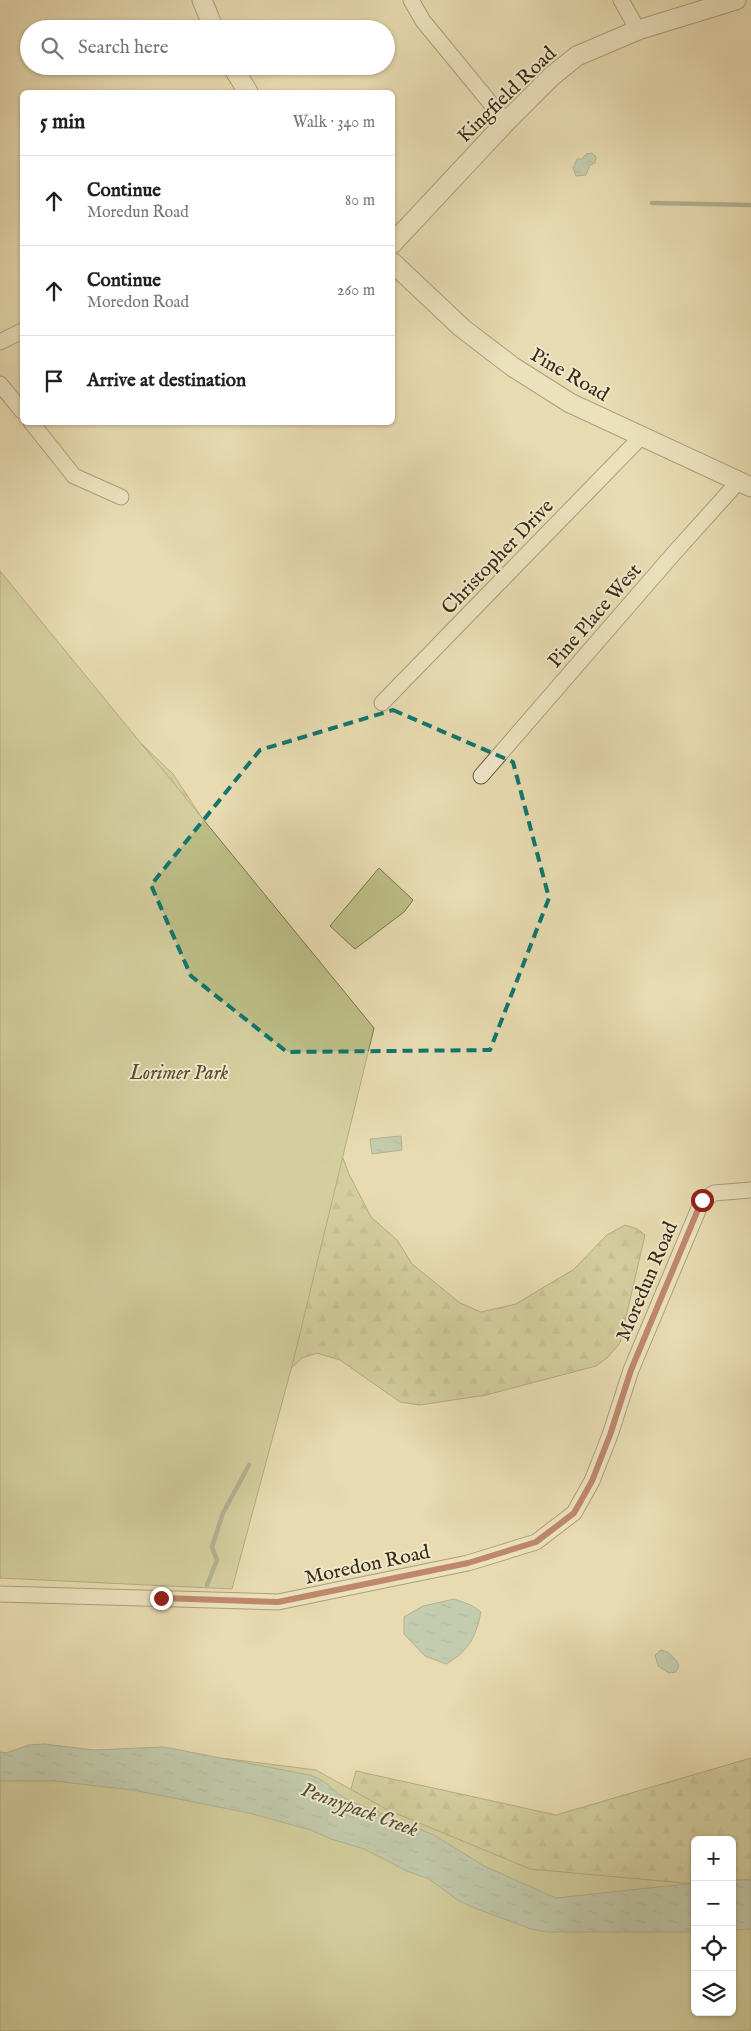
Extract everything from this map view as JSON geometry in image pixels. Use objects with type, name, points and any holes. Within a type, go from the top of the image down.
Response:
[{"type":"street","points":[[202,0],[210,20]]},
{"type":"street","points":[[411,0],[423,21],[506,122]]},
{"type":"street","points":[[621,0],[638,30]]},
{"type":"street","name":"Kingfield Road","points":[[395,241],[506,122],[552,76],[577,56],[638,30],[736,0]]},
{"type":"street","points":[[238,75],[247,90]]},
{"type":"street","name":"Pine Road","points":[[395,265],[462,328],[513,367],[570,403],[745,484]]},
{"type":"street","points":[[0,342],[20,332]]},
{"type":"street","points":[[0,384],[20,409]]},
{"type":"street","points":[[34,425],[74,476],[122,497]]},
{"type":"street","name":"Christopher Drive","points":[[382,703],[642,436]]},
{"type":"street","name":"Pine Place West","points":[[481,776],[674,552],[745,484]]},
{"type":"street","name":"Moredun Road","points":[[631,1370],[702,1200],[714,1193],[751,1190]]},
{"type":"street","name":"Moredon Road","points":[[0,1594],[278,1602],[468,1563],[536,1542],[574,1513],[592,1481],[610,1435],[631,1370]]},
{"type":"highlighted area","points":[[393,710],[513,762],[549,898],[490,1050],[287,1052],[191,976],[151,885],[260,750]]},
{"type":"green space","name":"Lorimer Park","points":[[0,571],[374,1028],[294,1358],[232,1589],[0,1578]]},
{"type":"green space","points":[[125,728],[173,774],[230,860],[349,1174],[371,1217],[397,1240],[412,1264],[460,1303],[481,1312],[516,1304],[573,1270],[607,1235],[625,1225],[637,1229],[645,1235],[620,1343],[607,1358],[596,1366],[486,1395],[420,1405],[400,1402],[340,1360],[317,1353],[302,1358],[284,1375]]},
{"type":"green space","points":[[379,868],[413,900],[404,912],[355,949],[330,926]]},
{"type":"green space","points":[[0,1756],[229,1759],[316,1770],[388,1810],[530,1869],[691,1884],[691,2016],[736,2016],[736,1888],[751,1889],[751,2031],[0,2031]]},
{"type":"green space","points":[[751,1758],[751,1880],[736,1880],[736,1836],[691,1836],[691,1883],[556,1898],[348,1800],[356,1771],[556,1815]]},
{"type":"water","points":[[592,153],[596,157],[595,163],[590,165],[586,175],[576,176],[573,168],[577,159],[582,159],[586,154]]},
{"type":"water","points":[[401,1136],[402,1150],[372,1154],[370,1139]]},
{"type":"water","points":[[454,1599],[471,1605],[481,1612],[477,1629],[470,1643],[460,1654],[446,1664],[425,1656],[404,1634],[404,1617],[423,1606]]},
{"type":"water","points":[[661,1650],[670,1654],[676,1660],[679,1666],[676,1672],[669,1673],[658,1666],[655,1655]]},
{"type":"water","name":"Pennypack Creek","points":[[44,1744],[94,1750],[164,1747],[309,1775],[322,1780],[348,1800],[434,1835],[484,1866],[556,1898],[691,1883],[691,1932],[547,1932],[531,1929],[459,1901],[429,1879],[407,1871],[364,1849],[331,1839],[311,1830],[249,1813],[133,1790],[54,1781],[0,1781],[0,1752],[6,1753],[29,1745]]},
{"type":"water","points":[[736,1880],[751,1880],[751,1929],[736,1930]]},
{"type":"waterway","points":[[652,203],[751,205]]},
{"type":"waterway","points":[[207,1585],[217,1560],[212,1547],[223,1513],[249,1465]]},
{"type":"route","points":[[161,1598],[278,1602],[468,1563],[536,1542],[574,1513],[592,1481],[610,1435],[631,1370],[702,1200]]}]
